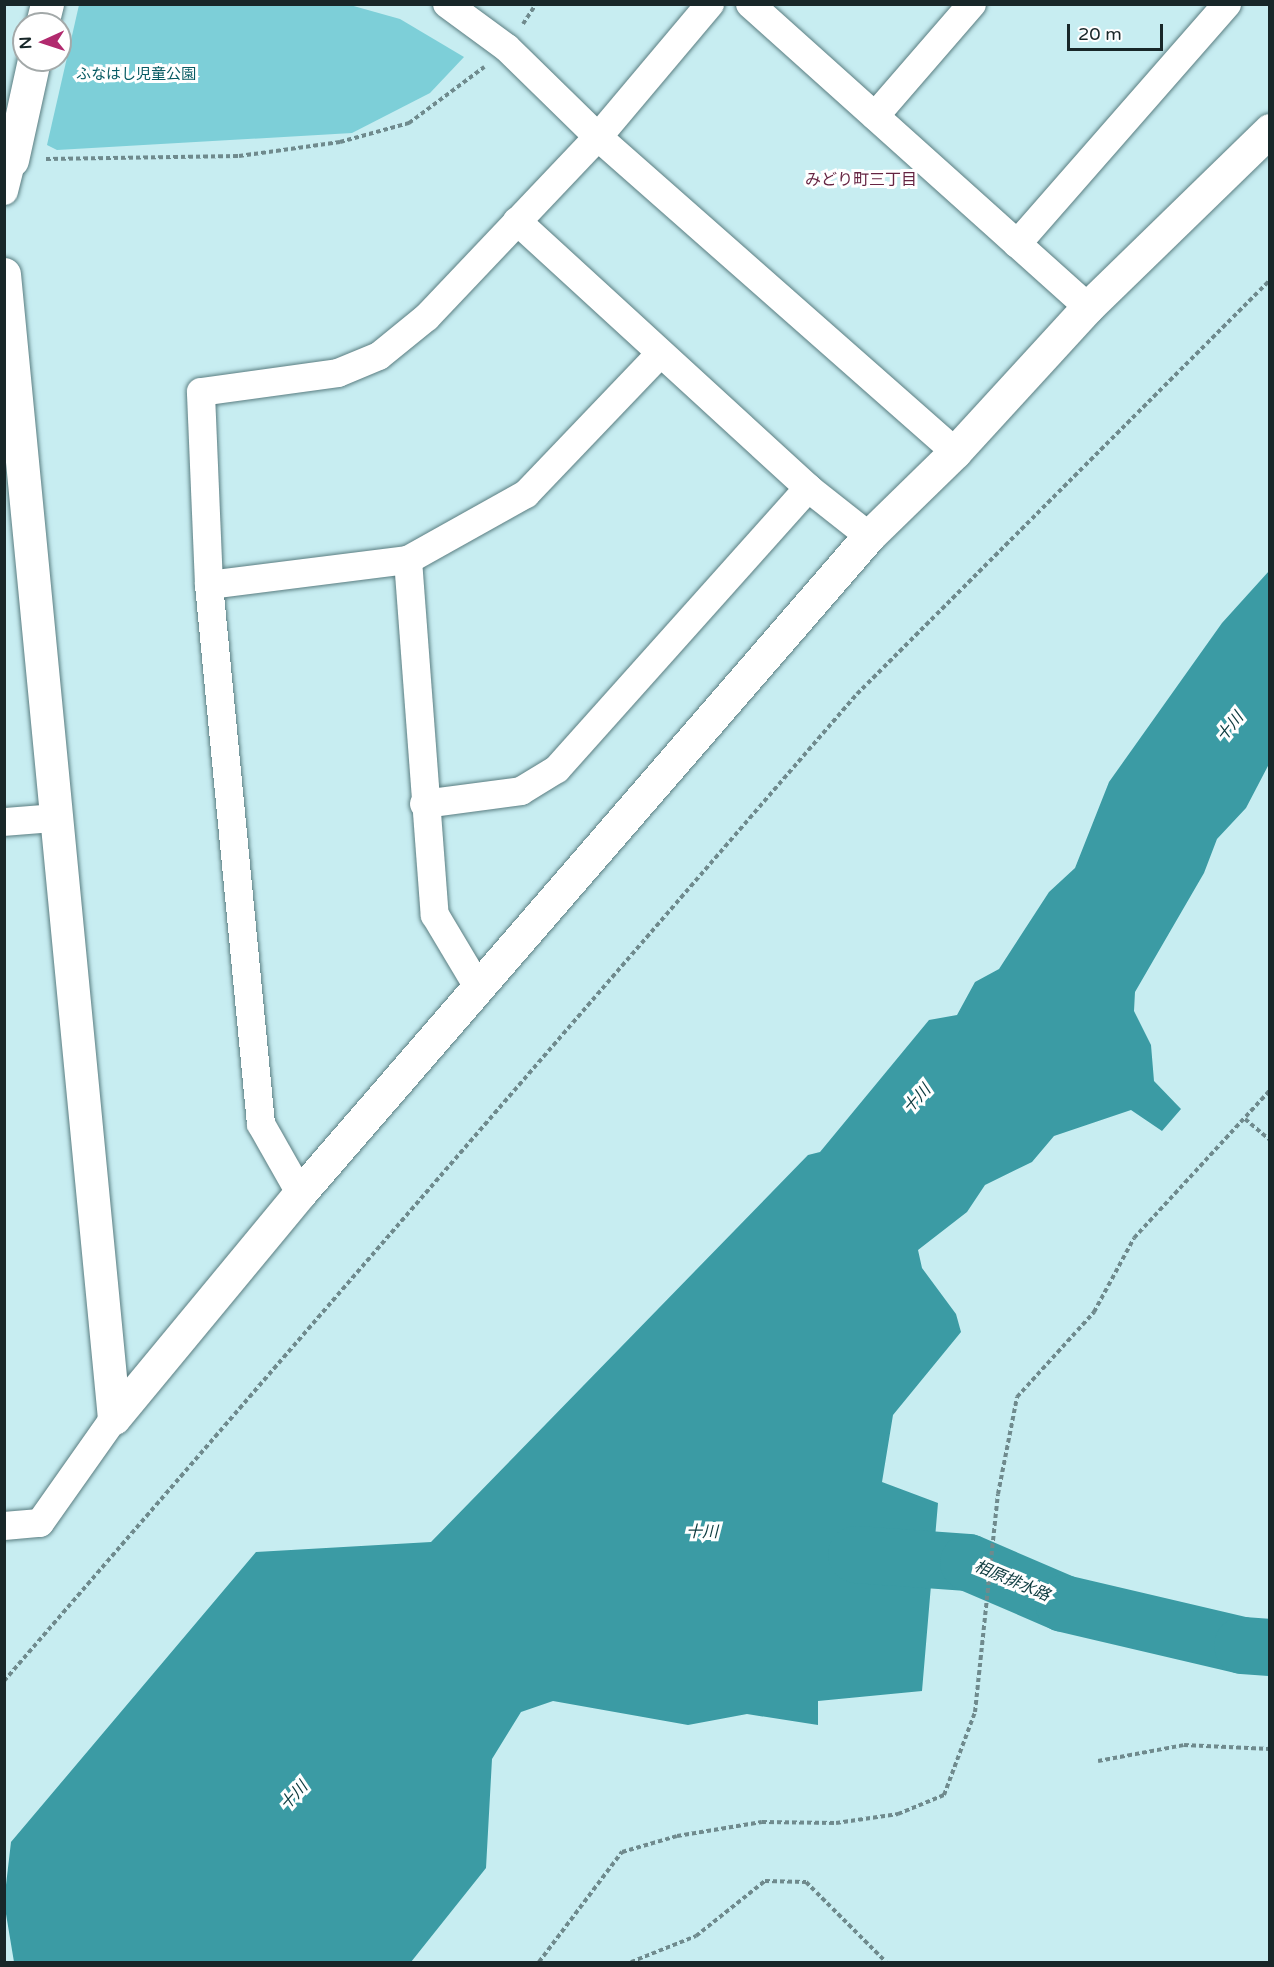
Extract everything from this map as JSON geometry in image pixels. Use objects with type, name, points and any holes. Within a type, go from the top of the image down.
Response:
[{"type":"street","points":[[447,4],[507,48],[598,137],[955,452]]},
{"type":"street","points":[[300,1193],[261,1124],[209,585],[201,392],[338,373],[379,356],[427,317],[598,137],[710,4]]},
{"type":"street","points":[[750,4],[1088,307]]},
{"type":"street","points":[[874,116],[972,4]]},
{"type":"street","points":[[1017,244],[1227,4]]},
{"type":"street","points":[[8,175],[31,72]]},
{"type":"street","points":[[4,1526],[40,1523],[114,1418],[300,1193],[869,536],[955,452],[1088,307],[1269,130]]},
{"type":"street","points":[[517,221],[659,355],[808,488],[869,536]]},
{"type":"street","points":[[4,274],[114,1418]]},
{"type":"street","points":[[209,585],[408,560],[526,494],[659,355]]},
{"type":"street","points":[[424,804],[521,791],[557,769],[808,488]]},
{"type":"street","points":[[408,560],[424,804],[435,915],[478,987]]},
{"type":"street","points":[[4,822],[55,818]]},
{"type":"path","points":[[8,175],[239,156],[340,142],[408,123],[457,91],[507,48]]},
{"type":"path","points":[[4,1681],[858,694],[1269,280]]},
{"type":"path","points":[[539,1962],[622,1852],[677,1836],[762,1822],[836,1823],[898,1814],[944,1795],[975,1712],[998,1494],[1017,1397],[1094,1312],[1134,1238],[1245,1119],[1269,1090]]},
{"type":"path","points":[[1245,1119],[1269,1140]]},
{"type":"path","points":[[1098,1761],[1184,1745],[1269,1749]]},
{"type":"path","points":[[631,1962],[696,1936],[765,1881],[807,1882],[886,1962]]},
{"type":"green space","name":"ふなはし児童公園","points":[[79,5],[350,5],[400,19],[464,57],[430,93],[352,133],[57,150],[47,145],[64,72],[72,72],[72,36]]},
{"type":"water","name":"十川","points":[[1269,571],[1269,764],[1246,808],[1217,839],[1204,873],[1135,992],[1134,1011],[1151,1045],[1154,1081],[1181,1109],[1162,1131],[1131,1110],[1054,1136],[1032,1162],[985,1185],[967,1212],[918,1250],[922,1268],[956,1314],[961,1332],[893,1415],[882,1482],[938,1503],[922,1691],[818,1701],[818,1725],[747,1714],[688,1725],[553,1701],[521,1712],[492,1759],[486,1868],[411,1962],[14,1962],[4,1902],[11,1842],[256,1552],[431,1542],[808,1155],[820,1152],[929,1020],[957,1015],[975,982],[999,969],[1049,892],[1075,868],[1109,782],[1222,623]]},
{"type":"waterway","name":"相原排水路","points":[[856,1554],[968,1562],[1063,1603],[1242,1645],[1270,1647]]},
{"type":"district","name":"みどり町三丁目","points":[[861,180]]}]
